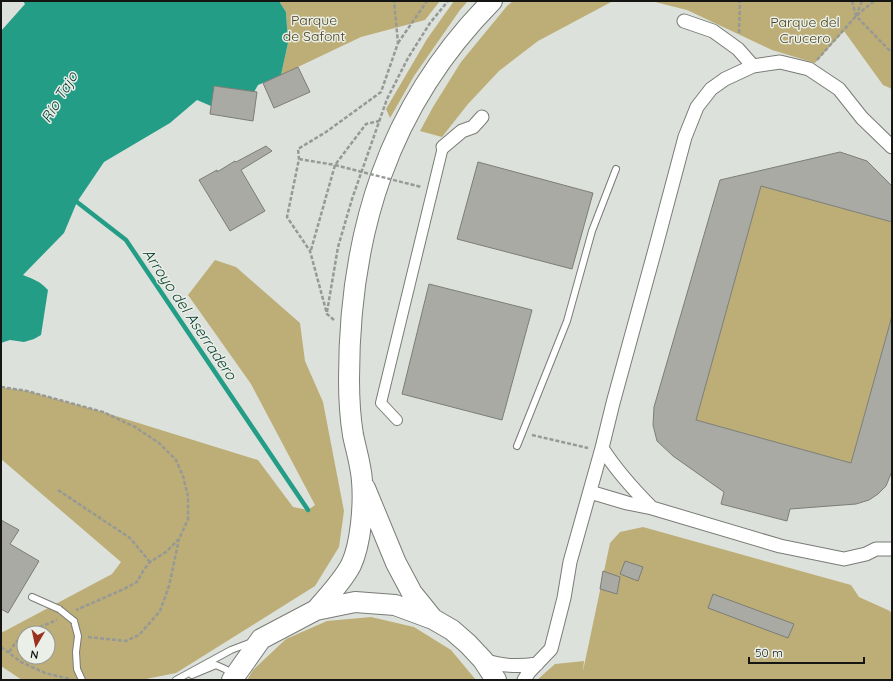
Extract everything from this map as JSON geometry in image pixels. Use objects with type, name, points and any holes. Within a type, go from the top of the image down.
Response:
[{"type":"main road","points":[[316,610],[335,589],[350,566],[357,547],[362,515],[362,481],[353,433],[349,380],[350,336],[359,256],[366,224],[384,167],[409,112],[431,75],[456,42],[492,1]]},
{"type":"main road","points":[[362,481],[396,564],[412,593],[433,619]]},
{"type":"main road","points":[[233,678],[261,639],[316,610],[355,602],[395,605],[433,619],[452,630],[468,644],[483,660],[496,680]]},
{"type":"street","points":[[684,21],[713,31],[738,49],[753,66]]},
{"type":"street","points":[[524,680],[536,664],[542,660],[551,649],[564,598],[570,562],[685,137],[697,107],[711,88],[726,79],[753,66],[780,62],[809,69],[839,89],[862,118],[892,147]]},
{"type":"street","points":[[397,420],[381,403],[443,147],[462,131],[472,127],[482,117]]},
{"type":"street","points":[[602,448],[613,466],[628,484],[652,508]]},
{"type":"street","points":[[590,492],[627,503],[652,508],[780,546],[844,559],[866,554],[876,549],[892,549]]},
{"type":"street","points":[[483,660],[500,665],[516,667],[536,664]]},
{"type":"lane","points":[[517,446],[567,321],[592,231],[616,169]]},
{"type":"lane","points":[[32,597],[59,609],[74,621],[78,636],[76,669],[82,680]]},
{"type":"lane","points":[[177,680],[231,650],[261,639]]},
{"type":"lane","points":[[177,680],[216,665],[225,669],[233,678]]},
{"type":"path","points":[[394,1],[398,43]]},
{"type":"path","points":[[350,336],[327,314],[310,251],[287,217],[299,159],[298,149],[326,132],[381,92],[398,43],[427,1]]},
{"type":"path","points":[[386,99],[408,58],[430,23],[448,1]]},
{"type":"path","points":[[738,49],[740,1]]},
{"type":"path","points":[[852,1],[856,16],[892,53]]},
{"type":"path","points":[[856,16],[862,1]]},
{"type":"path","points":[[809,69],[856,16],[874,1]]},
{"type":"path","points":[[310,251],[335,165],[366,124],[379,121]]},
{"type":"path","points":[[299,159],[335,165],[421,187]]},
{"type":"path","points":[[1,387],[27,390],[103,412],[135,427],[159,443],[176,460],[183,476],[188,496],[188,519],[179,539],[169,586],[160,611],[140,635],[126,641],[78,636]]},
{"type":"path","points":[[522,433],[584,448]]},
{"type":"path","points":[[58,490],[130,538],[150,562]]},
{"type":"path","points":[[70,613],[137,582],[142,571],[150,562],[166,552],[179,539]]},
{"type":"path","points":[[44,625],[58,619]]},
{"type":"path","points":[[9,652],[16,642]]},
{"type":"path","points":[[1,647],[21,662],[45,673],[77,680]]},
{"type":"green space","name":"Parque de Safont","points":[[279,1],[440,1],[425,20],[361,37],[281,75],[288,43],[286,12]]},
{"type":"green space","points":[[454,1],[468,1],[460,10],[414,76],[390,118],[386,109],[427,39]]},
{"type":"green space","points":[[513,1],[613,1],[538,41],[499,71],[468,104],[442,137],[420,131],[461,62],[507,6]]},
{"type":"green space","name":"Parque del Crucero","points":[[651,1],[892,1],[892,89],[883,85],[844,31],[815,63],[772,50],[687,10]]},
{"type":"green space","points":[[761,186],[892,222],[892,316],[851,463],[696,420]]},
{"type":"green space","points":[[215,260],[236,267],[300,323],[305,361],[323,402],[344,511],[339,547],[315,586],[176,673],[141,680],[22,680],[1,666],[1,631],[3,632],[16,625],[16,665],[56,665],[56,625],[16,625],[112,574],[121,562],[1,459],[1,387],[27,391],[103,412],[258,460],[293,507],[308,510],[315,505],[251,384],[188,295]]},
{"type":"green space","points":[[643,527],[851,585],[859,597],[890,611],[892,615],[892,680],[537,680],[555,664],[584,661],[583,671],[610,543],[620,532]]},
{"type":"green space","points":[[371,617],[414,627],[451,650],[476,680],[247,680],[253,670],[286,639],[327,621]]},
{"type":"water","name":"Río Tajo","points":[[23,1],[279,1],[286,12],[288,43],[281,75],[258,85],[254,92],[214,86],[211,106],[197,100],[170,123],[104,162],[77,202],[64,233],[23,275],[39,282],[48,290],[41,335],[24,342],[10,340],[1,343],[1,31],[25,4]]},
{"type":"building","points":[[298,67],[310,92],[274,108],[263,83]]},
{"type":"building","points":[[214,86],[257,92],[253,121],[210,114]]},
{"type":"building","points":[[266,146],[272,151],[241,170],[265,211],[230,231],[199,180]]},
{"type":"building","points":[[840,152],[867,161],[892,186],[892,222],[761,186],[696,420],[851,463],[892,316],[892,471],[886,486],[869,500],[856,504],[790,509],[787,521],[721,504],[724,492],[673,456],[657,441],[653,425],[654,407],[720,180]]},
{"type":"building","points":[[478,162],[593,193],[572,269],[457,239]]},
{"type":"building","points":[[429,284],[532,310],[502,420],[402,394]]},
{"type":"building","points":[[1,520],[19,530],[10,544],[39,561],[8,613],[1,609]]},
{"type":"building","points":[[625,561],[643,567],[638,581],[620,574]]},
{"type":"building","points":[[603,571],[620,577],[617,594],[600,589]]},
{"type":"building","points":[[713,594],[794,624],[788,638],[708,608]]},
{"type":"waterway","name":"Arroyo del Aserradero","points":[[71,199],[126,240],[308,510]]}]
